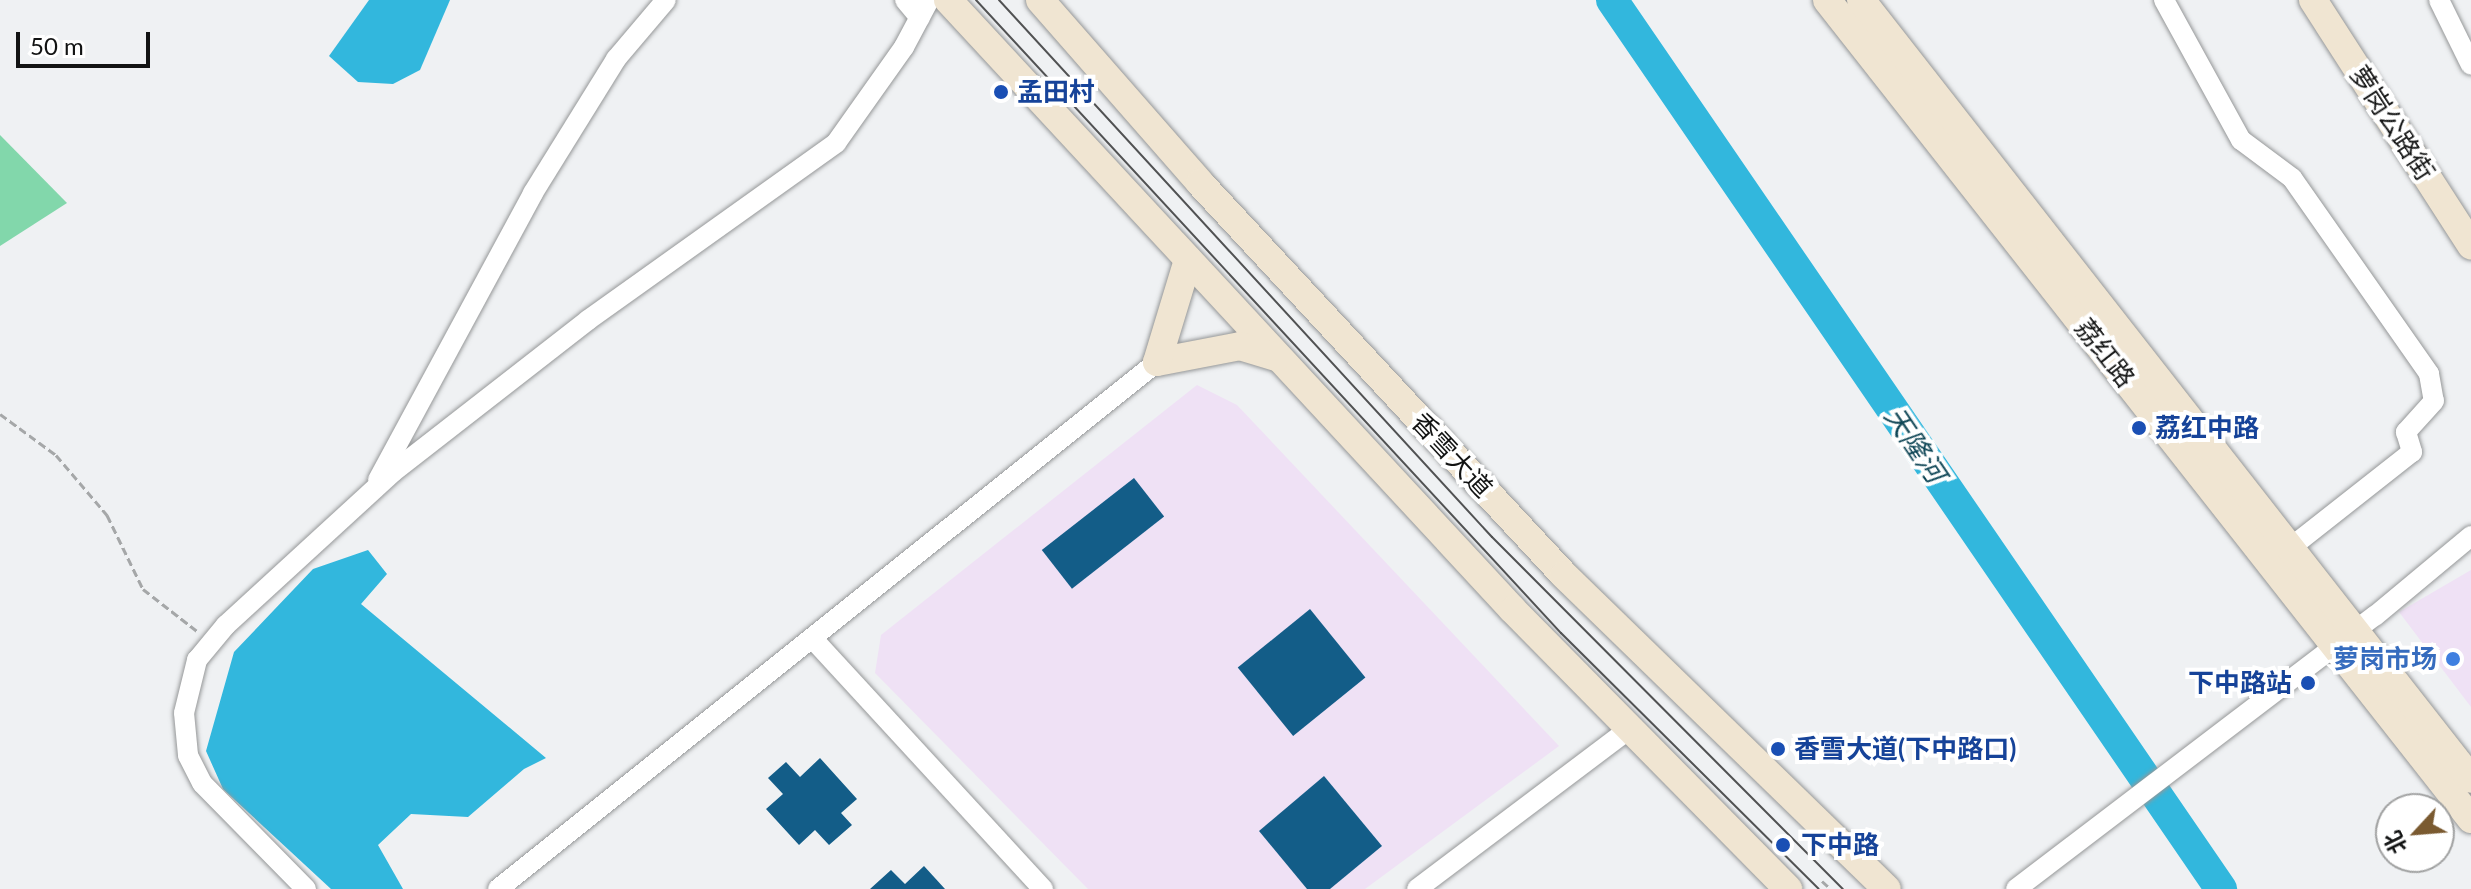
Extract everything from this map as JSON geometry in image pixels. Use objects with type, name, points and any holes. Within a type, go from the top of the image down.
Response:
[{"type":"main road","points":[[948,0],[1276,357],[1628,730],[1788,889]]},
{"type":"main road","name":"香雪大道","points":[[1040,0],[1200,183],[1510,518],[1633,647],[1887,889]]},
{"type":"main road","name":"荔红路","points":[[1827,0],[2345,638],[2471,779]]},
{"type":"main road","name":"荔红路","points":[[1861,0],[2290,548],[2345,638],[2471,819]]},
{"type":"main road","name":"萝岗公路街","points":[[2313,0],[2471,245]]},
{"type":"main road","points":[[1188,260],[1157,362],[1240,346],[1276,357]]},
{"type":"street","points":[[373,491],[442,354],[533,193],[616,59],[666,0]]},
{"type":"street","points":[[306,889],[202,783],[188,755],[184,713],[197,660],[226,625],[373,491],[588,320],[836,143],[925,9],[905,0]]},
{"type":"street","points":[[2164,0],[2241,140],[2292,178],[2429,374],[2434,401],[2406,432],[2412,452],[2290,548]]},
{"type":"street","points":[[2439,0],[2471,65]]},
{"type":"street","points":[[498,889],[1157,362]]},
{"type":"street","points":[[2016,889],[2345,638],[2471,536]]},
{"type":"street","points":[[813,639],[1043,889]]},
{"type":"street","points":[[1417,889],[1628,730]]},
{"type":"path","points":[[0,414],[56,455],[81,483],[107,515],[143,589],[192,632],[226,625]]},
{"type":"path","points":[[1822,881],[1831,889]]},
{"type":"shaded area","points":[[1197,385],[1237,405],[1559,746],[1365,889],[1088,889],[875,673],[881,635]]},
{"type":"shaded area","name":"萝岗市场","points":[[2471,570],[2471,707],[2399,612]]},
{"type":"green space","points":[[0,135],[67,203],[0,246]]},
{"type":"water","points":[[369,0],[450,0],[420,70],[393,84],[358,82],[329,56]]},
{"type":"water","points":[[368,550],[387,574],[361,604],[546,758],[524,769],[468,817],[411,814],[378,845],[403,889],[331,889],[223,789],[206,751],[234,652],[313,569]]},
{"type":"building","points":[[1134,478],[1164,517],[1072,589],[1042,550]]},
{"type":"building","points":[[1310,609],[1365,677],[1293,736],[1238,668]]},
{"type":"building","points":[[820,758],[857,799],[841,813],[852,825],[829,845],[815,830],[799,845],[766,809],[783,794],[768,778],[786,762],[800,777]]},
{"type":"building","points":[[1324,776],[1382,846],[1330,889],[1307,889],[1259,831]]},
{"type":"building","points":[[924,866],[945,889],[870,889],[891,870],[905,884]]},
{"type":"waterway","name":"天隆河","points":[[1612,0],[2221,889]]},
{"type":"tram line","points":[[976,0],[1561,633],[1819,889]]},
{"type":"tram line","points":[[999,0],[1492,537],[1843,889]]},
{"type":"place","name":"孟田村","points":[[1001,92]]},
{"type":"place","name":"荔红中路","points":[[2139,428]]},
{"type":"place","name":"萝岗市场","points":[[2453,659]]},
{"type":"place","name":"下中路站","points":[[2308,683]]},
{"type":"place","name":"香雪大道(下中路口)","points":[[1778,749]]},
{"type":"place","name":"下中路","points":[[1783,845]]}]
